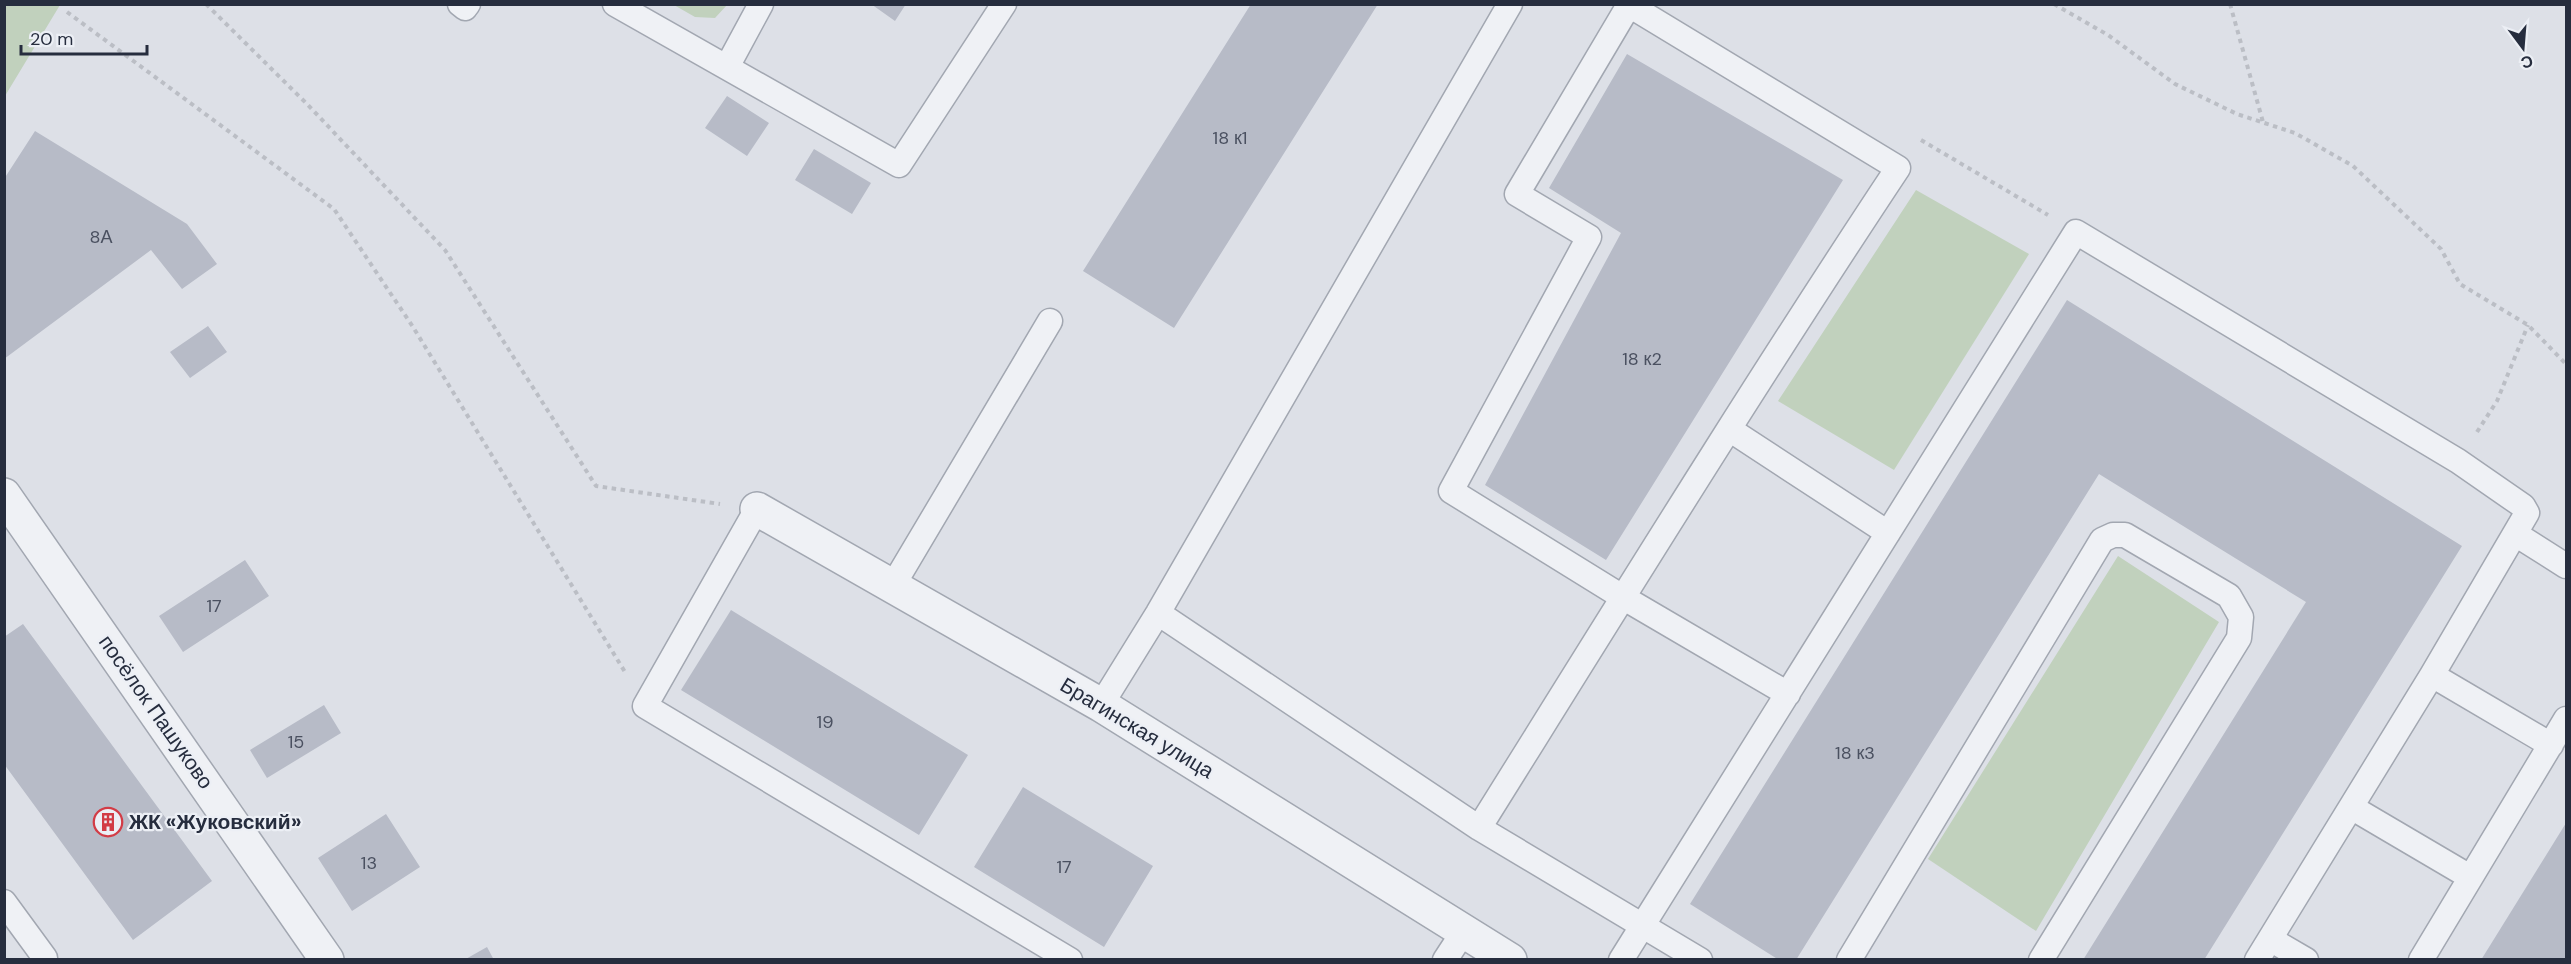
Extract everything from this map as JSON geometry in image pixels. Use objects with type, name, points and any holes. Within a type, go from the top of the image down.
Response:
[{"type":"street","name":"посёлок Пашуково","points":[[4,495],[327,960]]},
{"type":"street","name":"Брагинская улица","points":[[757,509],[1101,705],[1510,960]]},
{"type":"lane","points":[[460,4],[465,8],[468,4]]},
{"type":"lane","points":[[615,4],[898,165],[1004,4]]},
{"type":"lane","points":[[727,67],[761,4]]},
{"type":"lane","points":[[1101,705],[1158,613],[1510,4]]},
{"type":"lane","points":[[1479,828],[1624,598],[1729,429],[1898,168],[1629,5],[1517,194],[1589,237],[1451,491],[1624,598],[1788,694]]},
{"type":"lane","points":[[1621,960],[2076,232],[2458,461],[2523,506],[2527,513],[2517,534],[2432,675],[2257,960]]},
{"type":"lane","points":[[892,587],[1050,321]]},
{"type":"lane","points":[[1729,429],[1888,533]]},
{"type":"lane","points":[[757,509],[645,706],[1071,960]]},
{"type":"lane","points":[[2517,534],[2566,566]]},
{"type":"lane","points":[[1849,960],[2102,540],[2113,535],[2125,535],[2229,596],[2241,617],[2239,638],[2041,960]]},
{"type":"lane","points":[[1158,613],[1479,828],[1700,960]]},
{"type":"lane","points":[[2432,675],[2551,745]]},
{"type":"lane","points":[[2421,960],[2566,719]]},
{"type":"lane","points":[[2351,807],[2470,877]]},
{"type":"lane","points":[[4,902],[45,958]]},
{"type":"lane","points":[[1445,960],[1464,931]]},
{"type":"lane","points":[[2270,939],[2306,960]]},
{"type":"path","points":[[206,4],[308,105],[445,250],[596,486],[757,509]]},
{"type":"path","points":[[2055,4],[2108,35],[2175,84],[2237,114],[2295,134],[2353,166],[2441,249],[2460,284],[2528,325],[2566,364]]},
{"type":"path","points":[[2230,4],[2263,122]]},
{"type":"path","points":[[67,12],[334,209],[413,327],[645,706]]},
{"type":"path","points":[[2458,461],[2497,401],[2528,325]]},
{"type":"green space","points":[[4,5],[60,5],[5,96]]},
{"type":"green space","points":[[674,5],[727,5],[715,18],[695,17]]},
{"type":"green space","points":[[1916,190],[2029,254],[1894,470],[1778,401]]},
{"type":"green space","points":[[2118,556],[2219,622],[2036,931],[1928,859]]},
{"type":"building","points":[[871,4],[906,4],[895,21]]},
{"type":"building","points":[[1251,4],[1378,4],[1174,328],[1083,271]]},
{"type":"building","points":[[1627,54],[1843,180],[1606,560],[1485,485],[1621,233],[1549,188]]},
{"type":"building","points":[[727,96],[769,123],[747,156],[705,128]]},
{"type":"building","points":[[35,131],[187,224],[217,264],[182,289],[151,250],[4,359],[4,179]]},
{"type":"building","points":[[814,149],[871,183],[852,214],[795,180]]},
{"type":"building","points":[[2067,300],[2462,546],[2204,960],[2083,960],[2306,602],[2099,474],[1796,960],[1779,960],[1690,904]]},
{"type":"building","points":[[208,326],[227,352],[190,378],[170,352]]},
{"type":"building","points":[[245,560],[269,596],[183,652],[159,616]]},
{"type":"building","points":[[731,610],[968,755],[919,835],[681,690]]},
{"type":"building","name":"ЖК «Жуковский»","points":[[23,624],[212,881],[133,940],[4,764],[4,637]]},
{"type":"building","points":[[324,705],[341,733],[267,778],[250,750]]},
{"type":"building","points":[[1023,787],[1153,866],[1104,947],[974,867]]},
{"type":"building","points":[[386,814],[420,867],[352,911],[318,858]]},
{"type":"building","points":[[2566,823],[2566,960],[2481,960]]},
{"type":"building","points":[[487,947],[494,960],[464,960]]},
{"type":"place","name":"ЖК «Жуковский»","points":[[108,822]]}]
